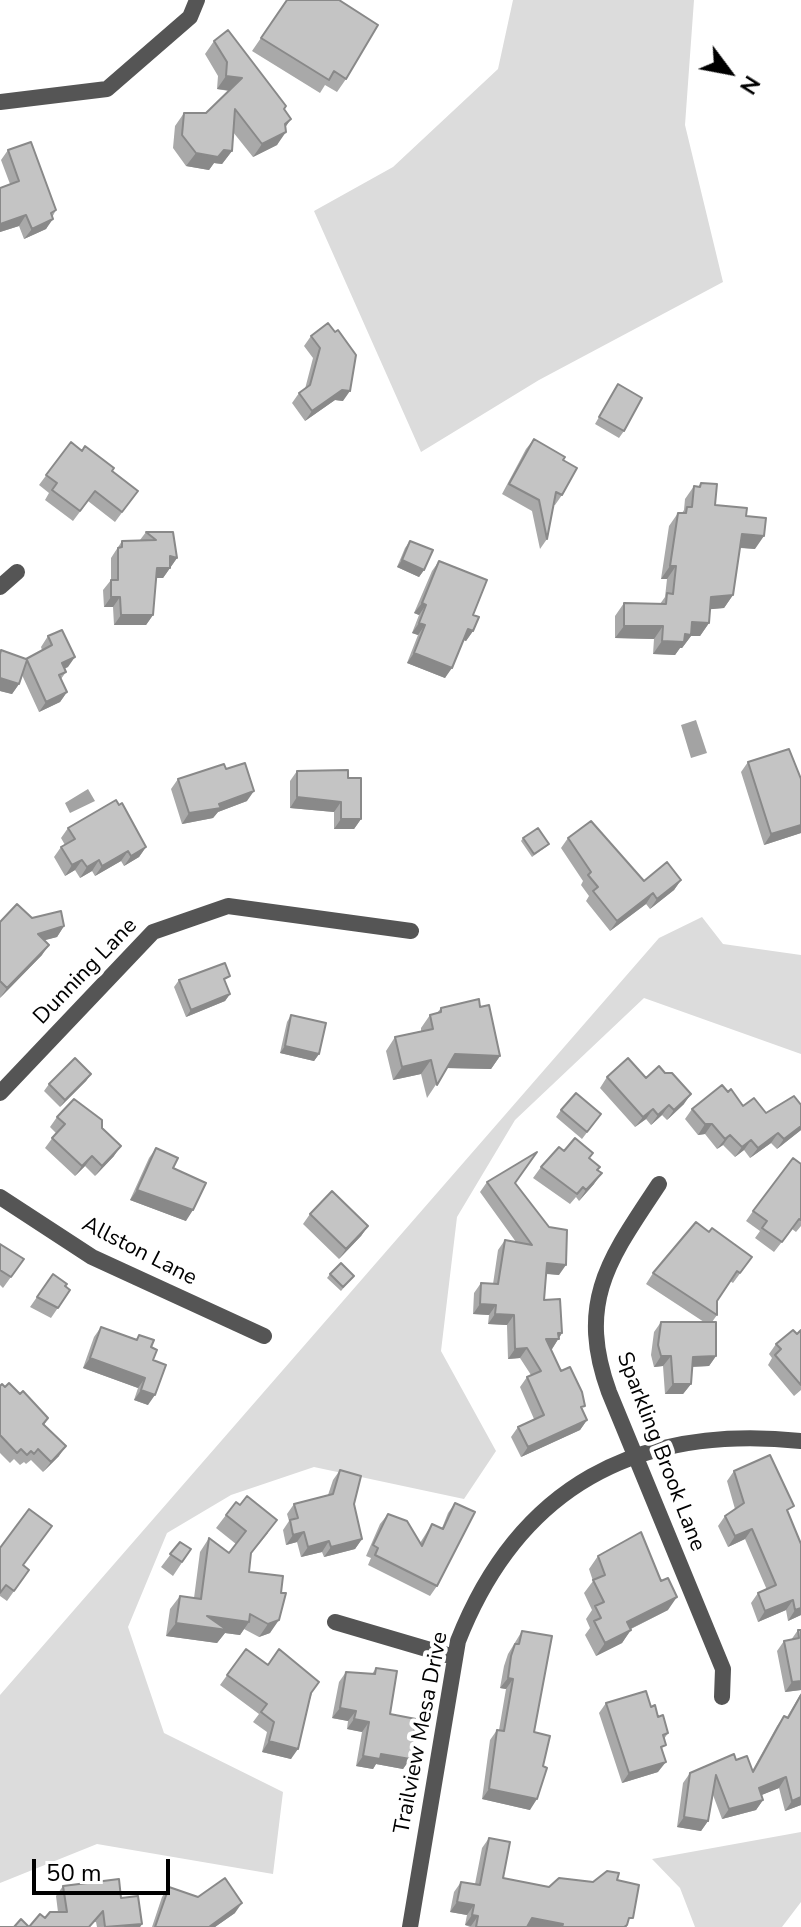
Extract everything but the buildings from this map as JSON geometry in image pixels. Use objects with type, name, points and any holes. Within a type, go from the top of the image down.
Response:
[{"type":"street","points":[[0,102],[107,89],[190,17],[197,0]]},
{"type":"street","points":[[0,587],[17,572]]},
{"type":"street","name":"Dunning Lane","points":[[0,1093],[153,932],[228,906],[411,931]]},
{"type":"street","name":"Sparkling Brook Lane","points":[[659,1184],[611,1256],[600,1286],[596,1315],[602,1373],[723,1669],[722,1697]]},
{"type":"street","name":"Allston Lane","points":[[0,1197],[92,1257],[264,1336]]},
{"type":"street","name":"Trailview Mesa Drive","points":[[410,1927],[454,1657],[472,1607],[490,1575],[532,1522],[572,1488],[637,1454],[723,1437],[801,1441]]},
{"type":"street","points":[[335,1622],[454,1657]]},
{"type":"shaded area","points":[[513,0],[694,0],[685,125],[723,282],[539,380],[421,452],[314,211],[393,167],[498,69]]},
{"type":"shaded area","points":[[696,720],[707,753],[691,758],[681,725]]},
{"type":"shaded area","points":[[88,789],[95,801],[70,813],[65,803]]},
{"type":"shaded area","points":[[702,917],[723,944],[801,955],[801,1054],[644,998],[515,1120],[457,1217],[441,1351],[496,1451],[464,1499],[314,1467],[231,1495],[167,1533],[128,1627],[164,1733],[283,1792],[273,1874],[97,1844],[0,1883],[0,1695],[659,938]]},
{"type":"shaded area","points":[[801,1832],[801,1902],[782,1927],[695,1927],[680,1888],[652,1859]]}]
